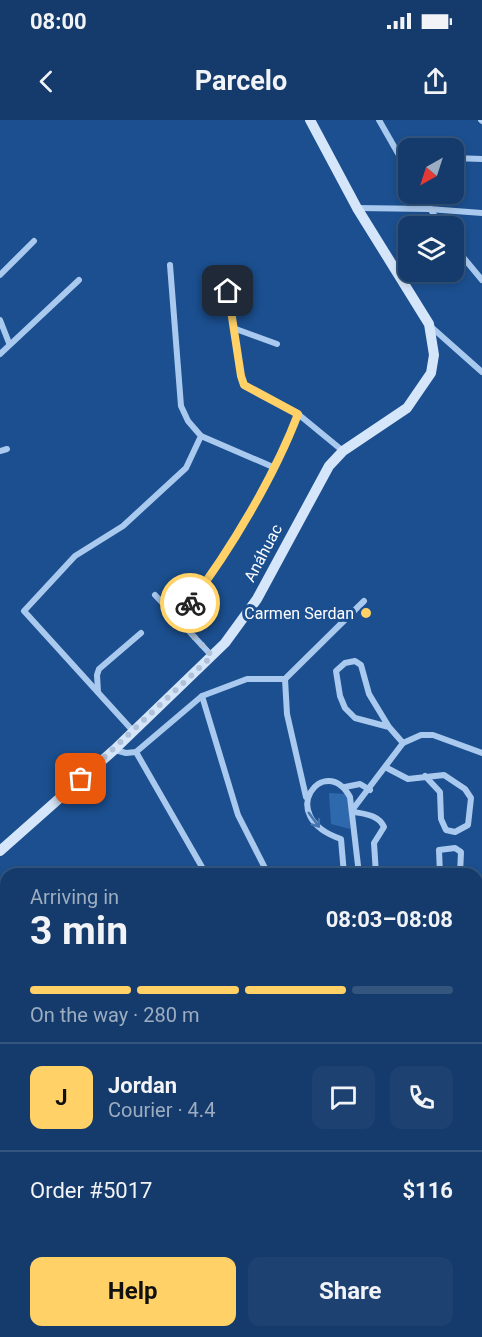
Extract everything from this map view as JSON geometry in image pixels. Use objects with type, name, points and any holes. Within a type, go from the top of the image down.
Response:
[{"type":"main road","points":[[310,120],[357,208],[429,324]]},
{"type":"main road","name":"Anáhuac","points":[[0,851],[114,750],[212,656],[244,618],[316,486],[343,451],[406,408],[421,390],[431,373],[434,355],[429,324]]},
{"type":"street","points":[[379,120],[398,153]]},
{"type":"street","points":[[464,158],[482,159]]},
{"type":"street","points":[[426,204],[434,216]]},
{"type":"street","points":[[357,208],[429,209],[482,213]]},
{"type":"street","points":[[0,275],[34,242]]},
{"type":"street","points":[[464,258],[482,280]]},
{"type":"street","points":[[170,265],[181,406],[188,421],[201,436],[273,467]]},
{"type":"street","points":[[2,352],[79,280]]},
{"type":"street","points":[[228,291],[244,385],[298,414],[343,451]]},
{"type":"street","points":[[0,320],[9,343]]},
{"type":"street","points":[[429,324],[482,372]]},
{"type":"street","points":[[234,328],[277,344]]},
{"type":"street","points":[[0,343],[2,352]]},
{"type":"street","points":[[178,619],[212,575],[273,467],[298,414]]},
{"type":"street","points":[[132,731],[24,610],[75,556],[123,526],[186,468],[201,436]]},
{"type":"street","points":[[154,595],[212,656]]},
{"type":"street","points":[[114,750],[126,753],[136,752],[202,696],[247,679],[285,679],[364,601]]},
{"type":"street","points":[[98,692],[99,669],[141,633]]},
{"type":"street","points":[[389,727],[355,718],[345,708],[340,696],[336,671],[345,663],[355,661],[361,665],[369,694],[389,727],[403,743]]},
{"type":"street","points":[[285,679],[287,714],[309,817],[327,834],[341,839],[354,836]]},
{"type":"street","points":[[202,696],[238,815],[265,868]]},
{"type":"street","points":[[353,811],[387,768],[403,743],[421,735],[433,735],[482,753]]},
{"type":"street","points":[[136,752],[203,868]]},
{"type":"street","points":[[387,768],[408,779],[425,776],[444,775],[465,789],[471,798],[468,825],[455,832],[446,830],[441,819],[440,792],[425,776]]},
{"type":"street","points":[[306,797],[315,784],[322,780],[337,781],[345,787],[353,811],[358,868]]},
{"type":"street","points":[[345,787],[360,784],[370,790]]},
{"type":"street","points":[[353,811],[371,815],[381,821],[384,827],[374,843],[376,868]]},
{"type":"street","points":[[341,839],[343,868]]},
{"type":"street","points":[[440,868],[439,850],[455,848],[461,852],[461,868]]},
{"type":"shaded area","points":[[329,793],[345,794],[351,800],[350,829],[331,824]]},
{"type":"way so far","points":[[81,779],[212,656],[178,619],[190,603]]},
{"type":"place","name":"Carmen Serdan","points":[[366,613]]},
{"type":"route","points":[[190,603],[212,575],[281,456],[298,414],[244,385],[228,291]]}]
